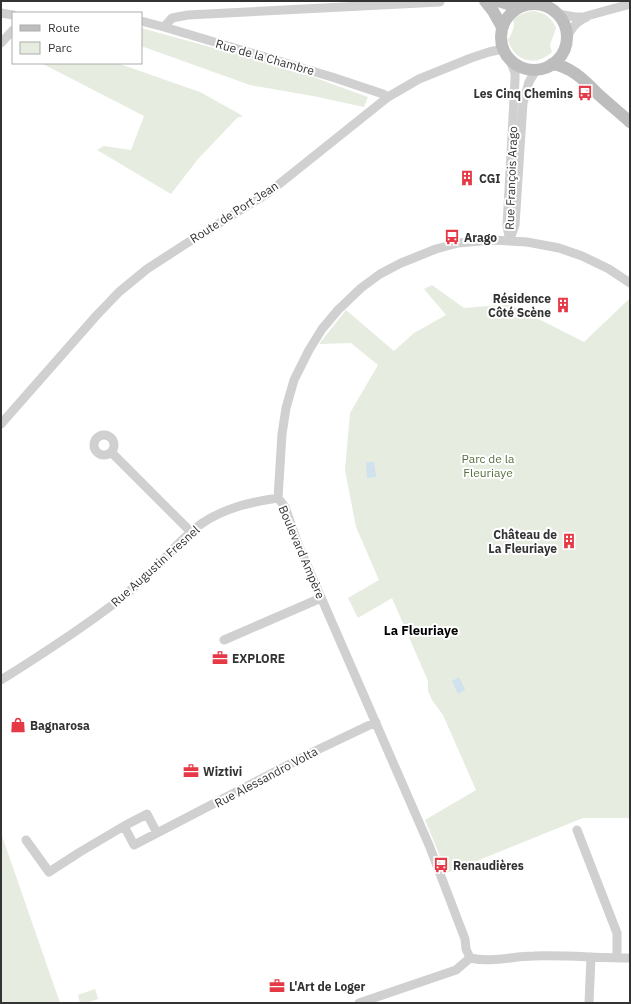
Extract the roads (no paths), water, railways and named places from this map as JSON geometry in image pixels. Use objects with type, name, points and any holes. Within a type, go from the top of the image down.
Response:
[{"type":"main road","points":[[485,1],[493,11],[502,27]]},
{"type":"main road","points":[[498,1],[520,6]]},
{"type":"main road","points":[[565,44],[560,57],[545,68],[536,70],[522,68],[510,60],[503,49],[500,38],[505,20],[520,6],[537,2],[549,8],[558,14],[565,26],[566,57],[569,65],[579,76],[630,122]]},
{"type":"main road","points":[[552,64],[567,68],[579,76]]},
{"type":"street","points":[[164,27],[172,18],[188,15],[440,2]]},
{"type":"street","points":[[558,14],[583,17],[630,4]]},
{"type":"street","points":[[1,13],[12,15]]},
{"type":"street","points":[[565,44],[571,29],[577,23],[593,14]]},
{"type":"street","name":"Rue de la Chambre","points":[[142,21],[332,76],[388,97]]},
{"type":"street","points":[[1,43],[12,31]]},
{"type":"street","name":"Route de Port Jean","points":[[1,424],[96,316],[119,292],[147,269],[268,193],[388,97],[419,79],[471,58],[503,49]]},
{"type":"street","name":"Rue François Arago","points":[[510,60],[515,73],[506,226],[510,241]]},
{"type":"street","name":"Rue François Arago","points":[[510,241],[515,225],[523,103],[528,82],[536,70]]},
{"type":"street","name":"Boulevard Ampère","points":[[470,958],[466,948],[465,939],[429,845],[321,598],[298,544],[285,508],[278,498],[282,434],[286,408],[294,380],[308,350],[322,329],[338,310],[361,288],[380,274],[400,263],[436,249],[458,243],[493,240],[527,242],[559,248],[582,256],[609,269],[630,283]]},
{"type":"street","points":[[112,453],[191,532]]},
{"type":"street","name":"Rue Augustin Fresnel","points":[[1,680],[70,635],[118,600],[137,584],[191,532],[212,518],[235,507],[278,498]]},
{"type":"street","points":[[224,640],[321,598]]},
{"type":"street","name":"Rue Alessandro Volta","points":[[124,826],[134,845],[314,751],[376,722]]},
{"type":"street","points":[[26,840],[49,872],[80,852],[147,814],[157,833]]},
{"type":"street","points":[[577,830],[617,933],[617,958]]},
{"type":"street","points":[[359,1003],[456,970],[470,958],[494,960],[533,956],[630,958]]},
{"type":"street","points":[[589,1003],[592,957]]},
{"type":"water","points":[[366,462],[374,462],[376,477],[367,478]]},
{"type":"water","points":[[459,677],[465,690],[458,694],[452,681]]},
{"type":"place","name":"Les Cinq Chemins","points":[[585,93]]},
{"type":"place","name":"CGI","points":[[467,178]]},
{"type":"place","name":"Arago","points":[[452,237]]},
{"type":"place","name":"Résidence Côté Scène","points":[[563,305]]},
{"type":"place","name":"Château de La Fleuriaye","points":[[569,541]]},
{"type":"place","name":"EXPLORE","points":[[220,658]]},
{"type":"place","name":"Bagnarosa","points":[[18,725]]},
{"type":"place","name":"Wiztivi","points":[[191,771]]},
{"type":"place","name":"Renaudières","points":[[441,865]]},
{"type":"place","name":"L'Art de Loger","points":[[277,986]]},
{"type":"district","name":"La Fleuriaye","points":[[421,630]]},
{"type":"park label","name":"Parc de la Fleuriaye","points":[[488,465]]}]
